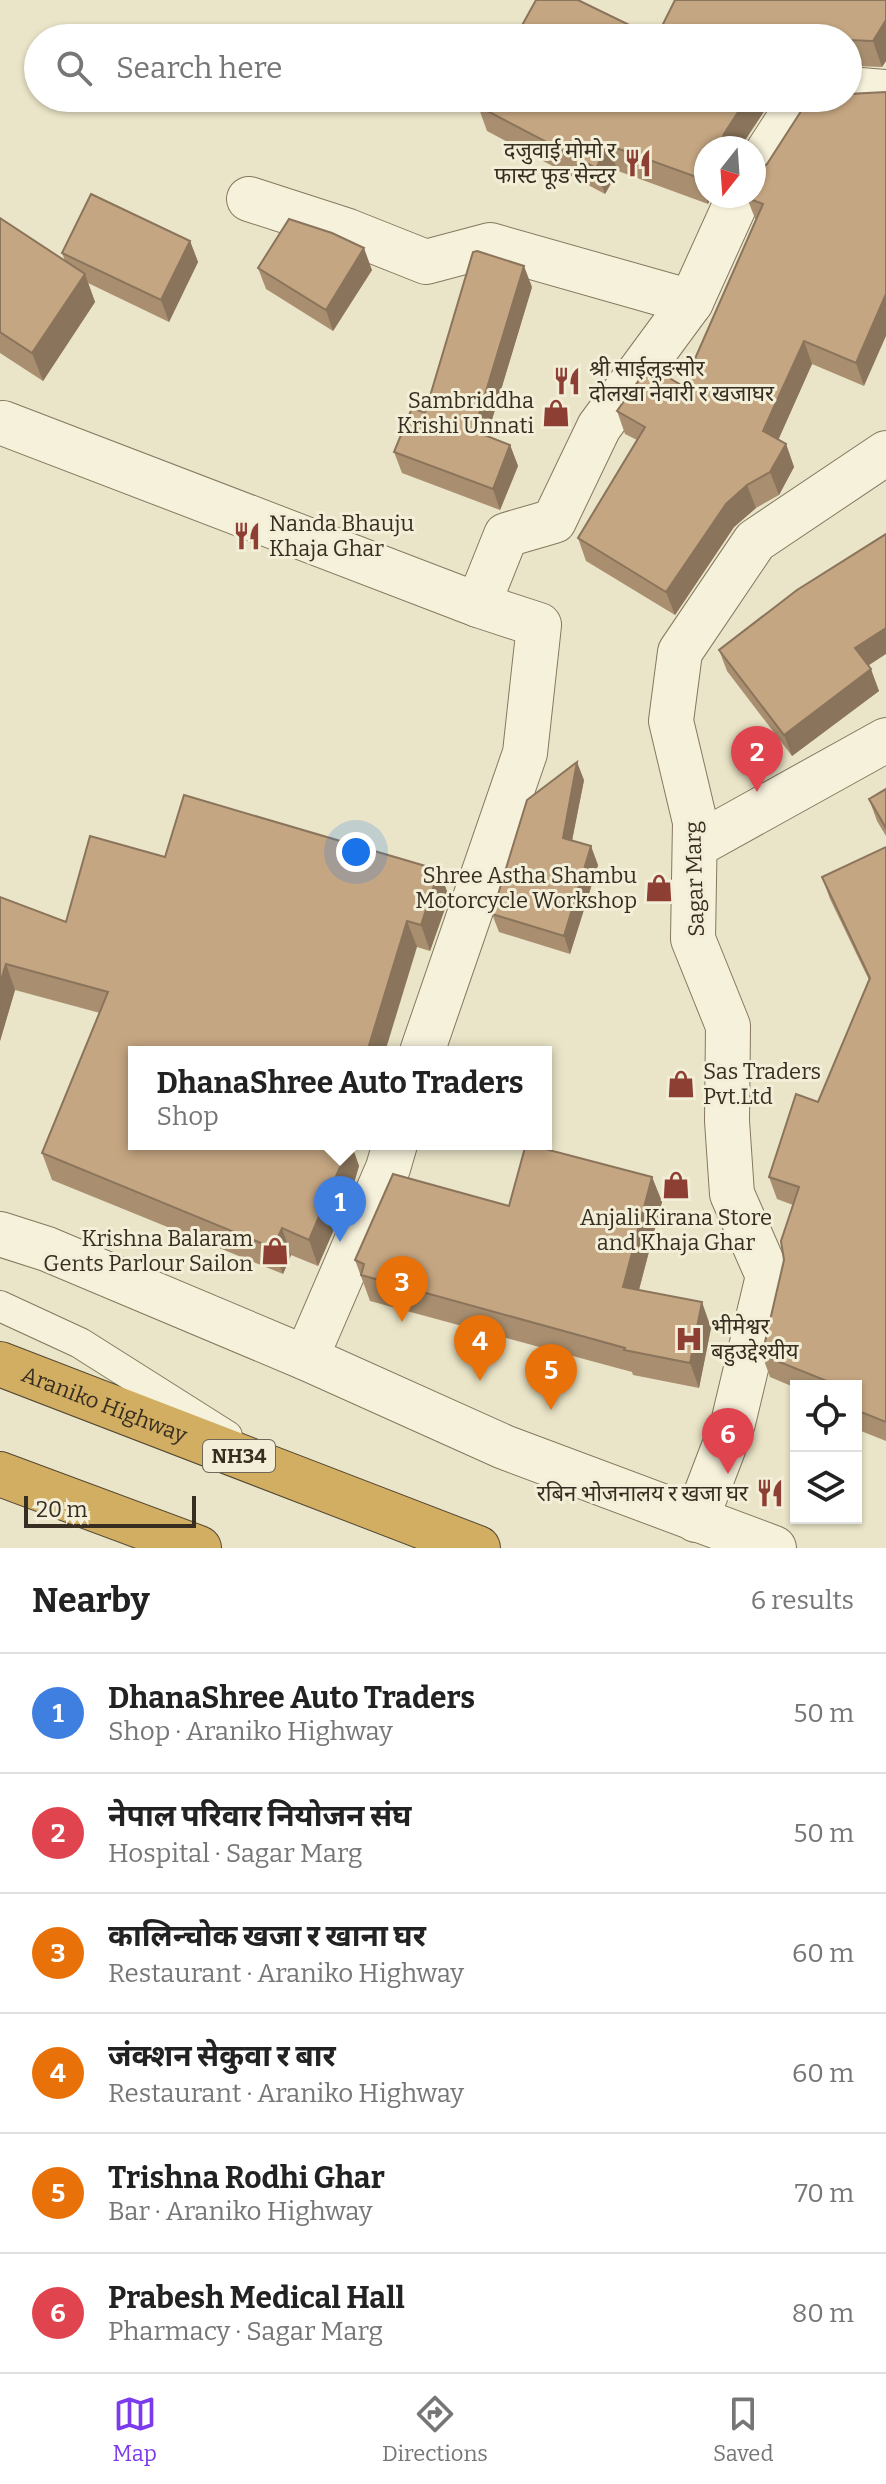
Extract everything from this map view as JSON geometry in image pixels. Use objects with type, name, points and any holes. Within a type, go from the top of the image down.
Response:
[{"type":"highway","name":"Araniko Highway","points":[[0,1364],[478,1548]]},
{"type":"highway","points":[[0,1474],[199,1548]]},
{"type":"street","points":[[862,90],[886,92]]},
{"type":"street","points":[[766,154],[794,112]]},
{"type":"street","points":[[249,199],[348,231],[426,262],[490,245],[691,302]]},
{"type":"street","points":[[478,605],[506,535],[554,521],[599,427],[691,302],[734,208]]},
{"type":"street","points":[[3,423],[478,605],[539,625],[525,753],[424,1046]]},
{"type":"street","name":"Sagar Marg","points":[[696,1520],[733,1423],[768,1276],[732,1194],[727,1121],[728,1026],[693,939],[695,822],[671,721],[680,652],[755,541],[886,453]]},
{"type":"street","points":[[695,846],[886,740]]},
{"type":"street","points":[[306,1358],[393,1150]]},
{"type":"street","points":[[0,1234],[47,1249],[306,1358],[504,1447],[774,1548]]},
{"type":"lane","points":[[0,1306],[80,1343],[291,1476]]},
{"type":"building","points":[[536,0],[578,0],[627,24],[523,24]]},
{"type":"building","points":[[675,0],[886,0],[886,20],[873,41],[862,41],[862,24],[663,24]]},
{"type":"building","points":[[886,92],[886,294],[856,363],[804,341],[763,431],[786,444],[770,472],[747,485],[726,504],[666,592],[578,538],[645,427],[617,411],[649,366],[683,386],[761,208],[766,208],[766,165],[800,112],[862,112],[862,93]]},
{"type":"building","points":[[489,112],[738,112],[723,136],[694,136],[694,176],[608,145],[596,168]]},
{"type":"building","points":[[91,194],[190,241],[161,300],[62,253]]},
{"type":"building","points":[[0,218],[85,274],[32,353],[0,332]]},
{"type":"building","points":[[289,219],[332,233],[364,248],[326,310],[258,268]]},
{"type":"building","points":[[473,252],[524,266],[474,431],[510,445],[493,489],[394,452],[412,408],[425,413]]},
{"type":"building","points":[[886,534],[886,628],[855,648],[871,669],[784,735],[719,650],[797,590]]},
{"type":"building","points":[[577,762],[563,838],[591,846],[564,936],[492,914],[527,800]]},
{"type":"building","points":[[886,789],[886,828],[869,799]]},
{"type":"building","points":[[184,795],[439,870],[421,925],[407,921],[369,1046],[128,1046],[128,1150],[346,1150],[309,1240],[282,1228],[273,1248],[42,1153],[108,992],[6,964],[0,983],[0,897],[66,922],[90,836],[165,857]]},
{"type":"building","points":[[886,847],[886,1422],[862,1412],[862,1380],[824,1380],[762,1355],[784,1260],[781,1241],[799,1187],[769,1177],[796,1094],[818,1102],[870,978],[822,877]]},
{"type":"building","points":[[524,1150],[549,1150],[652,1177],[623,1287],[702,1302],[690,1363],[624,1350],[361,1275],[364,1264],[355,1260],[393,1174],[509,1206]]},
{"type":"place","name":"दजुवाई मोमो र फास्ट फूड सेन्टर","points":[[638,163]]},
{"type":"place","name":"श्री साईलुङसोर दोलखा नेवारी र खजाघर","points":[[567,381]]},
{"type":"place","name":"Sambriddha Krishi Unnati","points":[[556,413]]},
{"type":"place","name":"Nanda Bhauju Khaja Ghar","points":[[247,536]]},
{"type":"place","name":"नेपाल परिवार नियोजन संघ","points":[[757,792]]},
{"type":"place","name":"Shree Astha Shambu Motorcycle Workshop","points":[[659,888]]},
{"type":"place","name":"Sas Traders Pvt.Ltd","points":[[681,1084]]},
{"type":"place","name":"Anjali Kirana Store and Khaja Ghar","points":[[676,1185]]},
{"type":"place","name":"DhanaShree Auto Traders","points":[[340,1242]]},
{"type":"place","name":"Krishna Balaram Gents Parlour Sailon","points":[[275,1251]]},
{"type":"place","name":"कालिन्चोक खजा र खाना घर","points":[[402,1322]]},
{"type":"place","name":"भीमेश्वर बहुउद्देश्यीय","points":[[689,1339]]},
{"type":"place","name":"जंक्शन सेकुवा र बार","points":[[480,1381]]},
{"type":"place","name":"Trishna Rodhi Ghar","points":[[551,1410]]},
{"type":"place","name":"Prabesh Medical Hall","points":[[728,1474]]},
{"type":"place","name":"रबिन भोजनालय र खजा घर","points":[[770,1493]]}]
